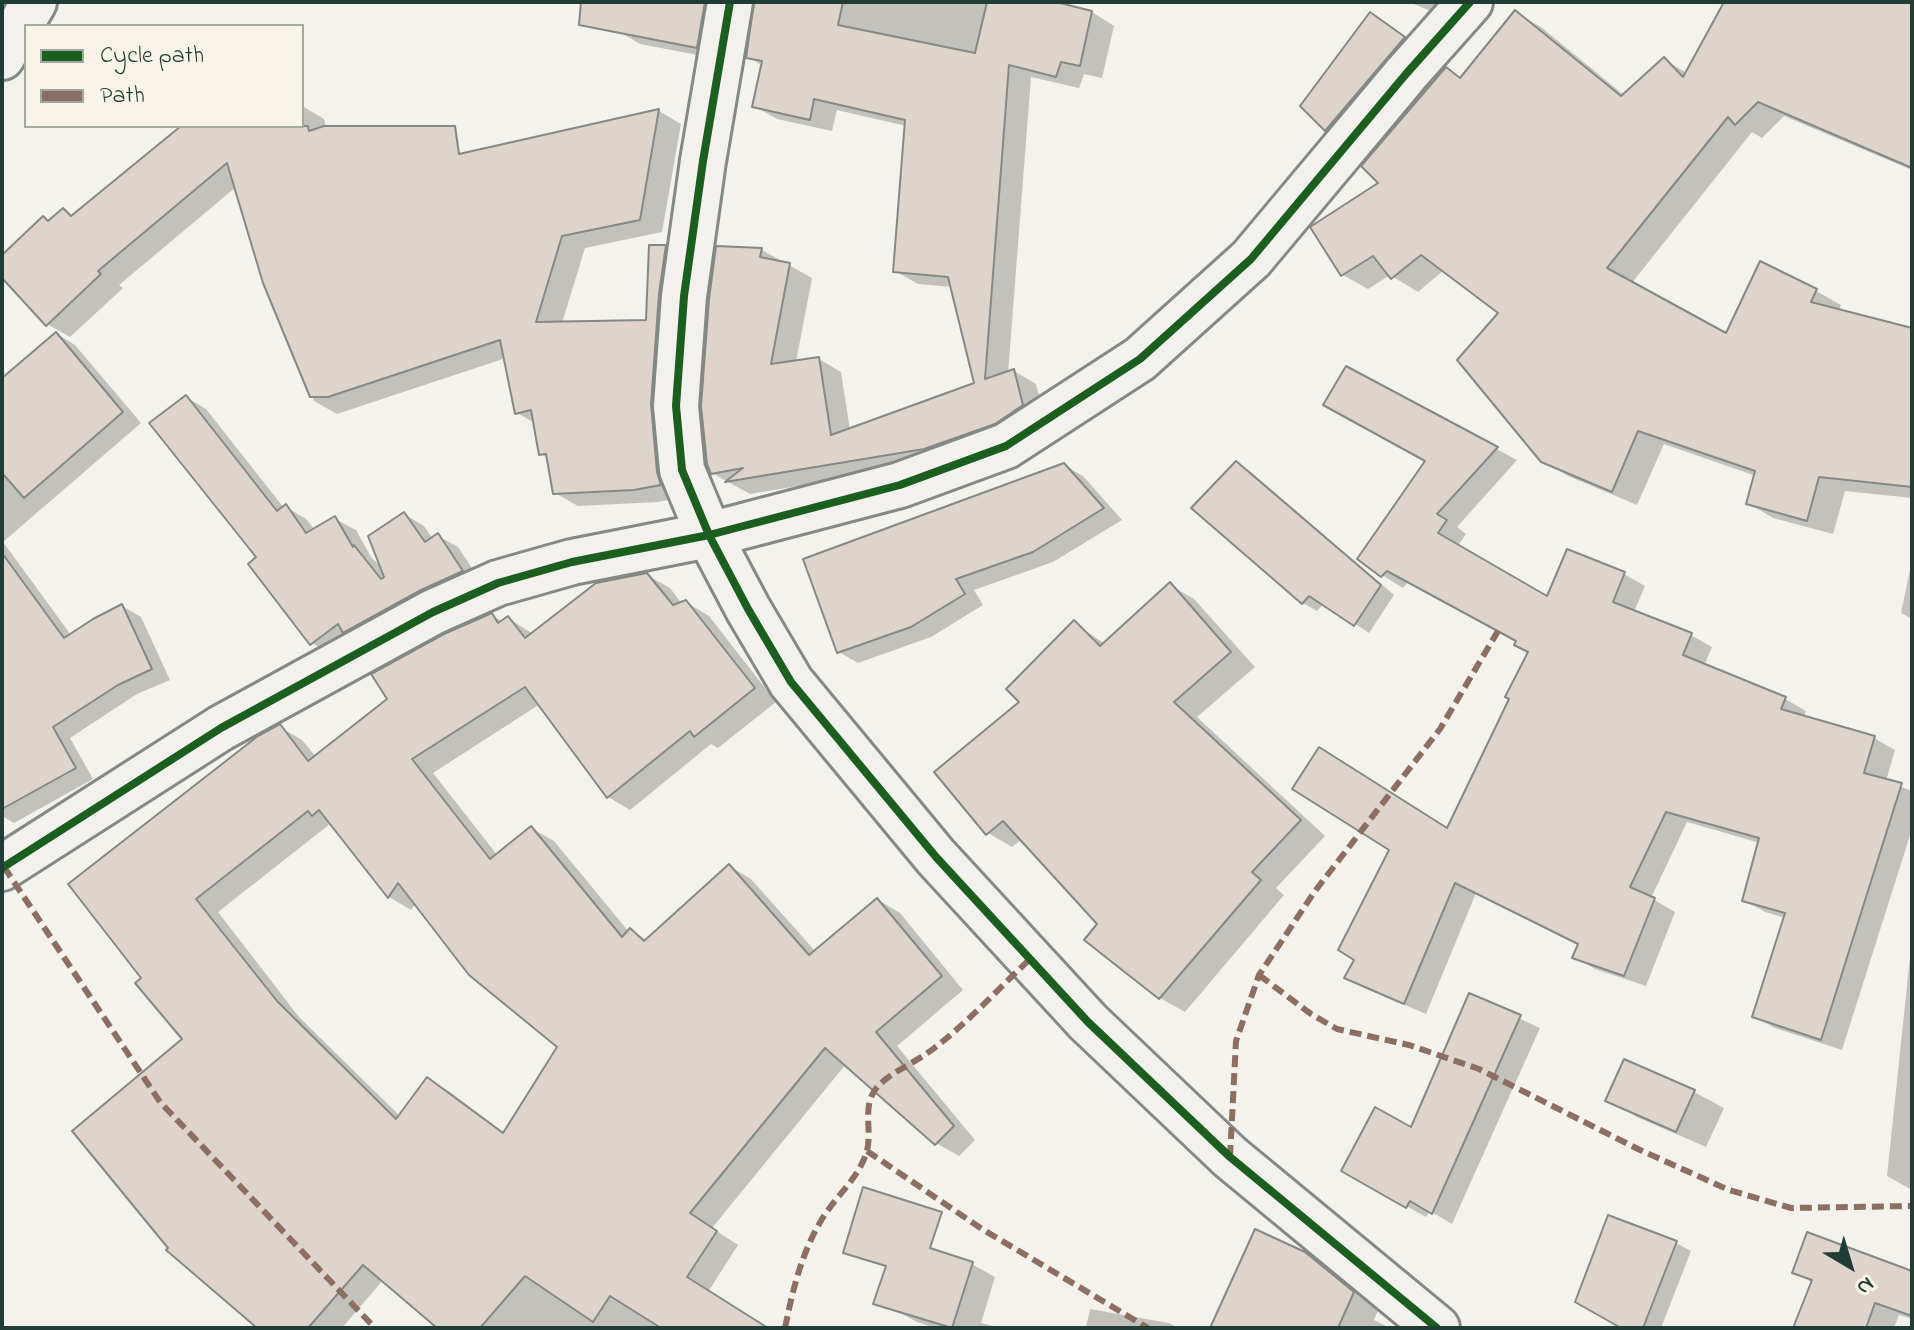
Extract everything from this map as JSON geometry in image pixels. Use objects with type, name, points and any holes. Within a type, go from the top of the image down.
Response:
[{"type":"street","points":[[2,57],[34,2]]},
{"type":"street","points":[[730,2],[686,281],[676,406],[682,470],[709,535],[748,609],[791,682],[936,857],[1088,1022],[1230,1157],[1437,1328]]},
{"type":"street","points":[[2,868],[221,728],[433,612],[498,583],[543,570],[709,535],[900,485],[1006,446],[1140,359],[1251,259],[1470,2]]},
{"type":"building","points":[[581,2],[705,2],[697,48],[579,25]]},
{"type":"building","points":[[754,2],[843,2],[838,25],[975,53],[987,2],[1056,2],[1092,11],[1080,66],[1061,62],[1056,77],[1009,65],[985,379],[1014,369],[1023,405],[995,424],[924,449],[725,482],[743,468],[711,474],[707,464],[701,406],[716,246],[762,248],[760,257],[790,263],[771,364],[819,357],[831,435],[974,383],[948,277],[893,272],[905,120],[814,99],[810,120],[752,107],[762,61],[746,58]]},
{"type":"building","points":[[1724,2],[1912,2],[1912,168],[1758,102],[1735,125],[1728,117],[1607,268],[1726,333],[1760,261],[1817,289],[1811,302],[1912,328],[1912,487],[1819,477],[1807,521],[1746,504],[1755,471],[1638,431],[1612,492],[1541,462],[1457,360],[1498,313],[1421,255],[1391,279],[1373,256],[1341,276],[1310,227],[1378,183],[1361,166],[1446,67],[1460,78],[1515,10],[1621,96],[1664,57],[1683,77]]},
{"type":"building","points":[[1370,12],[1405,37],[1325,131],[1300,106]]},
{"type":"building","points":[[659,109],[640,220],[562,236],[536,322],[646,320],[649,245],[666,245],[651,404],[661,485],[634,490],[553,494],[546,454],[539,455],[531,410],[515,414],[500,340],[328,397],[310,397],[263,283],[227,163],[98,271],[101,274],[46,326],[2,278],[2,255],[43,216],[48,221],[63,208],[71,216],[179,128],[308,126],[309,131],[324,126],[455,126],[459,154]]},
{"type":"building","points":[[56,332],[123,412],[24,498],[2,473],[2,378]]},
{"type":"building","points":[[1346,366],[1498,447],[1437,514],[1447,520],[1438,533],[1547,596],[1567,549],[1625,572],[1613,602],[1692,633],[1683,655],[1786,697],[1781,709],[1875,736],[1864,773],[1902,783],[1821,1040],[1752,1017],[1785,913],[1742,901],[1759,838],[1666,812],[1630,887],[1655,898],[1624,976],[1572,958],[1578,944],[1455,883],[1404,1004],[1344,978],[1354,960],[1338,950],[1389,850],[1292,789],[1319,747],[1447,828],[1528,652],[1514,645],[1516,641],[1387,571],[1381,577],[1357,559],[1425,461],[1323,405]]},
{"type":"building","points":[[186,395],[277,511],[286,504],[306,533],[335,516],[353,547],[381,579],[384,577],[368,536],[404,512],[425,542],[438,533],[463,571],[343,633],[338,624],[310,645],[248,564],[256,557],[149,423]]},
{"type":"building","points":[[1236,461],[1381,585],[1354,626],[1309,596],[1302,604],[1191,508]]},
{"type":"building","points":[[1064,463],[1104,508],[1033,552],[956,579],[965,594],[911,627],[837,653],[803,559]]},
{"type":"building","points":[[2,553],[64,638],[122,604],[152,669],[118,685],[53,727],[76,768],[2,809]]},
{"type":"building","points":[[647,573],[673,605],[686,600],[755,688],[694,737],[690,731],[607,798],[525,687],[412,759],[490,859],[531,826],[622,937],[630,928],[644,941],[729,864],[809,955],[877,898],[942,976],[876,1032],[954,1126],[935,1145],[825,1048],[690,1213],[717,1231],[687,1277],[768,1328],[661,1328],[610,1296],[593,1322],[525,1276],[480,1328],[437,1328],[363,1265],[308,1328],[257,1328],[166,1250],[168,1248],[72,1131],[182,1039],[135,983],[141,978],[68,884],[258,736],[280,724],[308,761],[387,699],[371,674],[444,634],[492,613],[498,623],[508,616],[525,638],[596,583]],"holes":[[[319,810],[388,898],[398,883],[469,975],[557,1047],[503,1133],[427,1077],[396,1119],[277,1001],[196,899],[308,811],[312,816]]]},
{"type":"building","points":[[1170,582],[1231,652],[1174,702],[1301,820],[1252,872],[1261,880],[1159,999],[1084,940],[1097,924],[1003,821],[986,835],[934,772],[1019,702],[1006,689],[1074,620],[1100,646]]},
{"type":"building","points":[[1469,993],[1521,1015],[1432,1214],[1410,1201],[1406,1208],[1341,1171],[1375,1107],[1411,1127]]},
{"type":"building","points":[[1624,1059],[1695,1090],[1676,1132],[1605,1101]]},
{"type":"building","points":[[863,1187],[942,1212],[930,1248],[973,1262],[952,1328],[873,1304],[886,1266],[843,1253]]},
{"type":"building","points":[[1608,1215],[1677,1241],[1643,1328],[1621,1328],[1575,1302]]},
{"type":"building","points":[[1255,1229],[1305,1252],[1354,1292],[1338,1328],[1210,1328]]},
{"type":"building","points":[[1807,1232],[1912,1271],[1912,1316],[1875,1303],[1866,1328],[1793,1328],[1812,1280],[1792,1273]]},
{"type":"marked path","points":[[1230,1157],[1236,1041],[1259,975],[1315,891],[1440,729],[1498,631]]},
{"type":"marked path","points":[[4,867],[160,1102],[375,1328]]},
{"type":"marked path","points":[[785,1328],[808,1245],[866,1154],[868,1109],[874,1092],[885,1080],[953,1033],[1029,960]]},
{"type":"marked path","points":[[1259,975],[1311,1014],[1337,1029],[1409,1045],[1479,1069],[1638,1149],[1729,1190],[1791,1208],[1912,1206]]},
{"type":"marked path","points":[[867,1151],[982,1229],[1148,1328]]},
{"type":"cycle path","points":[[730,2],[684,296],[676,406],[682,470],[709,535],[748,609],[791,682],[936,857],[1088,1022],[1230,1157],[1437,1328]]},
{"type":"cycle path","points":[[2,868],[221,728],[433,612],[498,583],[572,562],[709,535],[900,485],[1006,446],[1140,359],[1251,259],[1470,2]]}]
